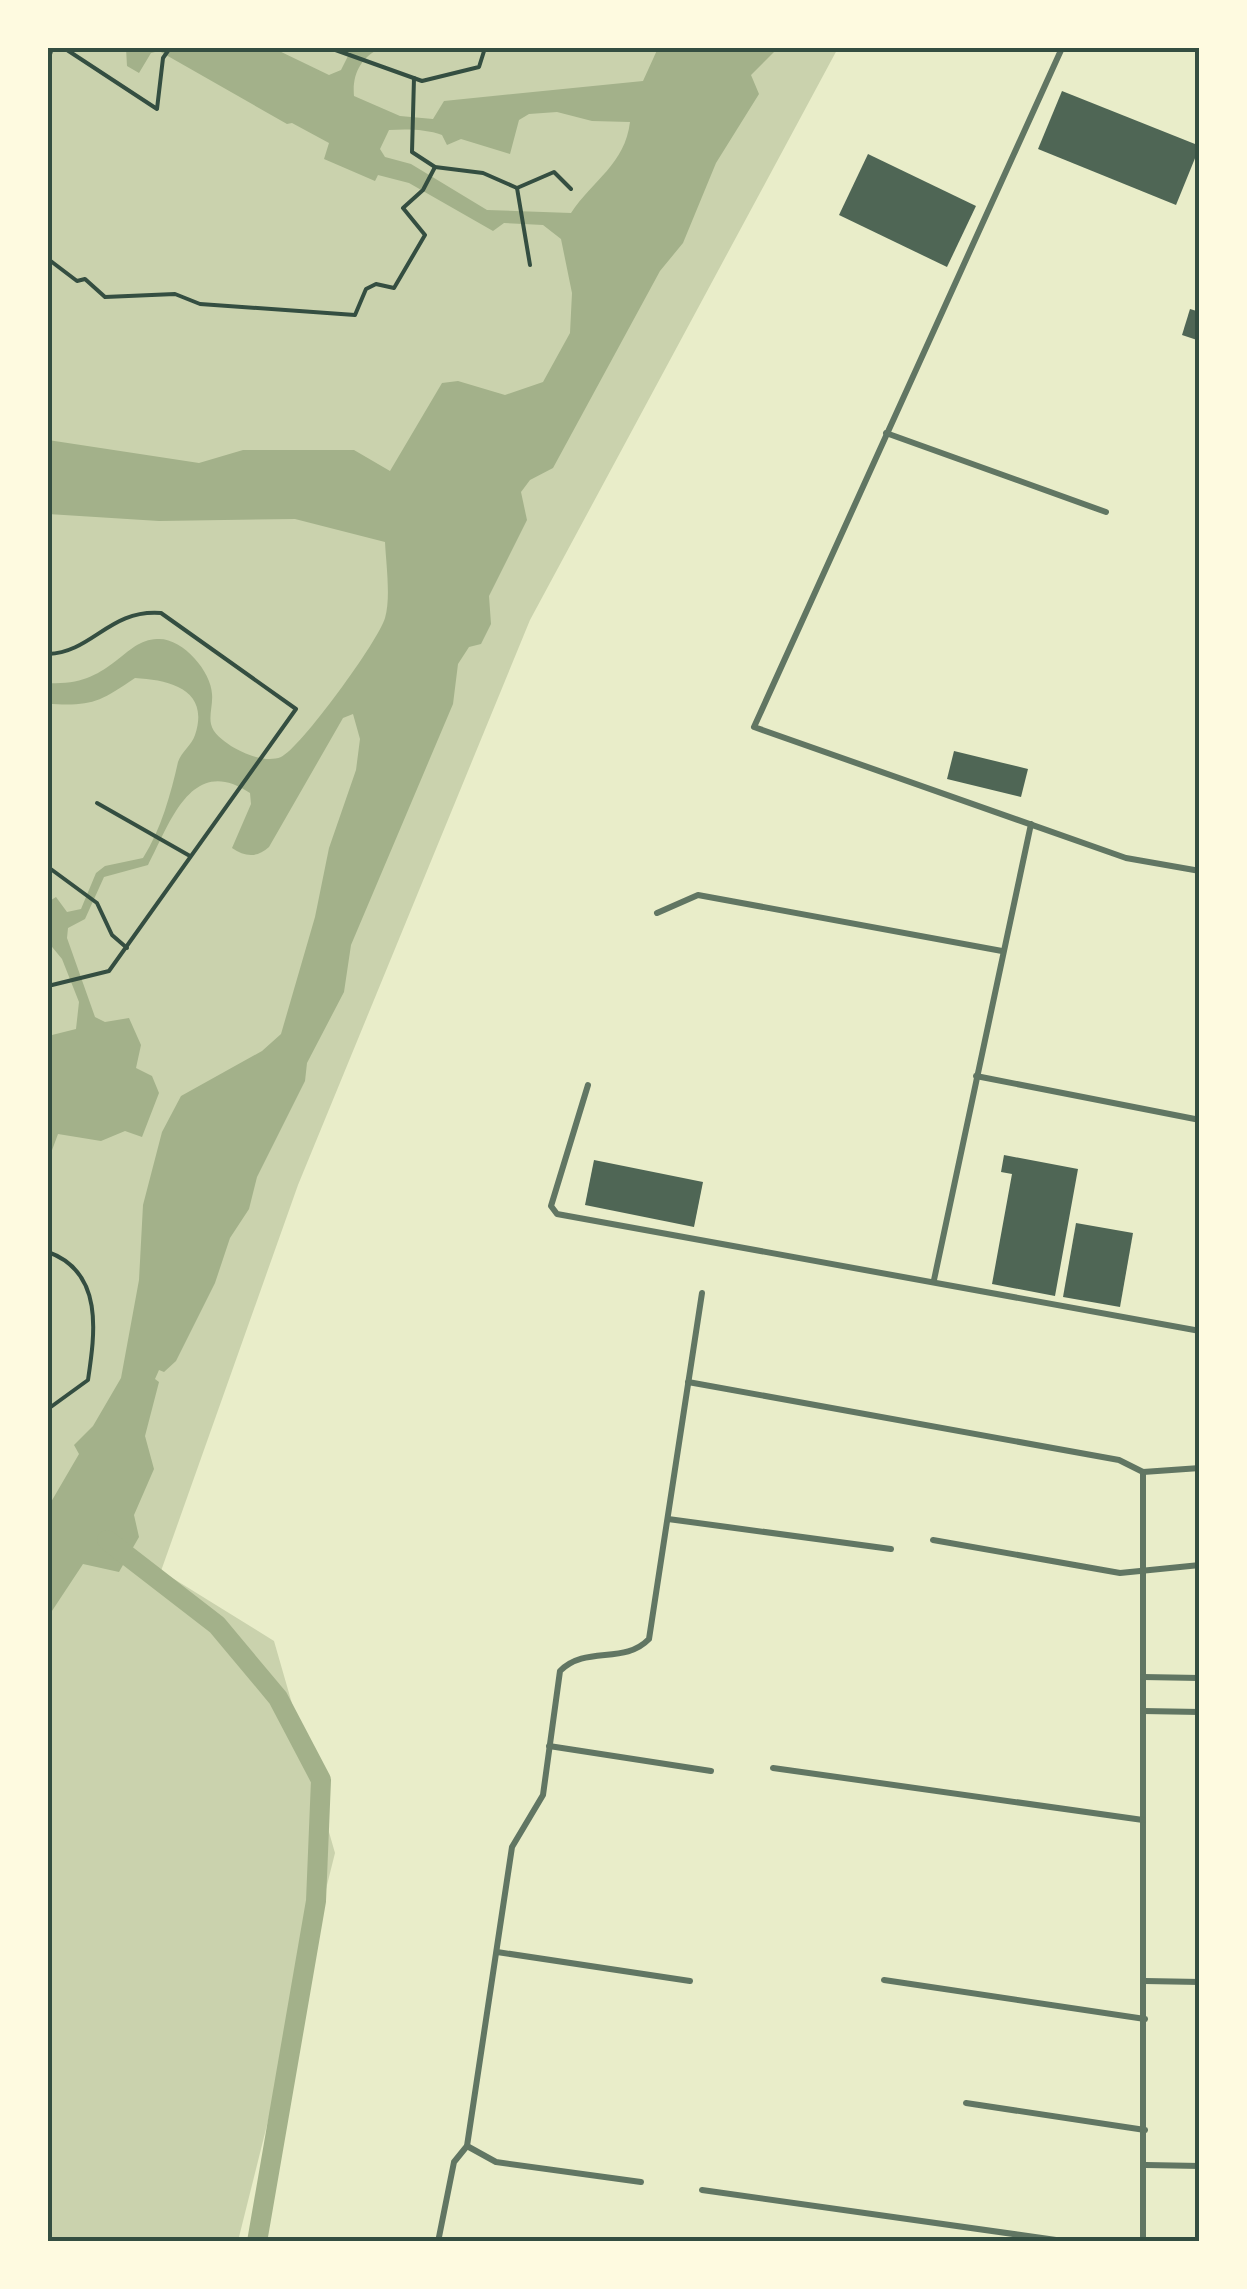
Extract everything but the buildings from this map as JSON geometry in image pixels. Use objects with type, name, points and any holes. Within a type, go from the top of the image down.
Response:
[{"type":"lane","points":[[1062,48],[754,728],[1126,858],[1200,871]]},
{"type":"lane","points":[[886,433],[1106,512]]},
{"type":"lane","points":[[934,1280],[1031,824]]},
{"type":"lane","points":[[657,912],[698,894],[1002,951]]},
{"type":"lane","points":[[976,1076],[1200,1120]]},
{"type":"lane","points":[[588,1085],[550,1206],[557,1214],[1200,1331]]},
{"type":"lane","points":[[438,2242],[454,2162],[467,2146],[512,1848],[544,1795],[560,1672],[571,1660],[638,1650],[650,1638],[702,1294]]},
{"type":"lane","points":[[688,1382],[1119,1460],[1143,1472],[1200,1468]]},
{"type":"lane","points":[[1143,1472],[1143,2242]]},
{"type":"lane","points":[[668,1519],[891,1549]]},
{"type":"lane","points":[[933,1540],[1120,1573],[1200,1566]]},
{"type":"lane","points":[[1143,1677],[1200,1678]]},
{"type":"lane","points":[[1143,1710],[1200,1712]]},
{"type":"lane","points":[[549,1746],[712,1771]]},
{"type":"lane","points":[[773,1768],[1143,1820]]},
{"type":"lane","points":[[497,1952],[690,1981]]},
{"type":"lane","points":[[884,1980],[1145,2019]]},
{"type":"lane","points":[[1145,1981],[1200,1982]]},
{"type":"lane","points":[[966,2103],[1145,2130]]},
{"type":"lane","points":[[467,2146],[496,2162],[641,2182]]},
{"type":"lane","points":[[1146,2165],[1200,2166]]},
{"type":"lane","points":[[702,2190],[1070,2242]]},
{"type":"path","points":[[48,60],[52,48]]},
{"type":"path","points":[[64,48],[157,109],[163,58],[170,48]]},
{"type":"path","points":[[333,49],[422,80],[479,67],[486,48]]},
{"type":"path","points":[[414,78],[412,152],[435,167],[484,172],[517,188],[554,172],[570,189]]},
{"type":"path","points":[[48,121],[48,140]]},
{"type":"path","points":[[48,259],[77,282],[85,279],[105,297],[175,294],[200,304],[355,316],[366,289],[376,284],[394,288],[426,235],[404,208],[422,190],[435,167]]},
{"type":"path","points":[[517,188],[530,265]]},
{"type":"path","points":[[48,654],[81,644],[119,618],[140,612],[160,613],[296,710],[110,971],[48,986]]},
{"type":"path","points":[[98,803],[190,856]]},
{"type":"path","points":[[48,867],[96,903],[112,935],[127,948]]},
{"type":"path","points":[[48,1252],[79,1275],[95,1305],[88,1380],[48,1408]]},
{"type":"shaded area","points":[[48,48],[838,48],[530,620],[298,1185],[161,1571],[274,1641],[335,1853],[238,2241],[48,2241]]},
{"type":"shaded area","points":[[126,48],[273,48],[329,75],[341,70],[352,48],[381,48],[359,67],[354,96],[400,116],[433,119],[444,101],[643,81],[658,48],[778,48],[751,75],[759,94],[716,163],[683,243],[660,271],[553,468],[530,480],[521,492],[527,520],[489,596],[491,624],[481,644],[469,647],[458,664],[453,704],[351,945],[344,992],[307,1063],[305,1081],[257,1177],[249,1209],[230,1238],[215,1283],[176,1361],[164,1372],[159,1370],[155,1379],[159,1382],[145,1436],[154,1469],[134,1515],[139,1537],[119,1572],[83,1564],[48,1617],[48,1501],[51,1502],[79,1454],[74,1445],[93,1426],[121,1378],[139,1280],[143,1205],[162,1132],[181,1096],[262,1051],[281,1034],[315,917],[329,848],[356,770],[360,739],[353,714],[343,718],[269,847],[260,853],[246,855],[232,848],[251,804],[250,793],[230,783],[212,782],[198,787],[185,799],[148,865],[104,877],[85,919],[68,928],[67,938],[95,1017],[105,1022],[129,1018],[141,1045],[136,1068],[152,1076],[159,1093],[142,1137],[125,1131],[101,1141],[58,1134],[48,1161],[48,1036],[76,1029],[79,1002],[62,959],[48,942],[48,902],[56,897],[67,912],[81,909],[96,873],[105,866],[143,858],[169,799],[178,762],[194,739],[198,720],[192,698],[184,690],[162,681],[135,678],[94,701],[63,704],[48,704],[48,683],[87,678],[145,641],[167,640],[185,649],[206,675],[212,694],[210,717],[214,731],[249,755],[281,757],[321,715],[369,648],[385,618],[388,591],[385,542],[295,519],[159,521],[48,514],[48,440],[199,463],[243,450],[354,450],[390,471],[442,383],[458,381],[505,395],[543,382],[570,333],[572,293],[561,239],[543,225],[504,223],[493,231],[409,183],[378,175],[375,181],[324,159],[329,143],[287,124],[159,51],[151,53],[139,73],[127,66]],"holes":[[[557,112],[592,121],[630,122],[615,161],[571,213],[487,210],[411,164],[385,157],[380,149],[389,130],[409,130],[442,135],[447,145],[461,139],[510,154],[519,120],[529,114]]]},
{"type":"waterway","points":[[107,1540],[217,1625],[278,1698],[321,1780],[316,1901],[257,2242]]}]
